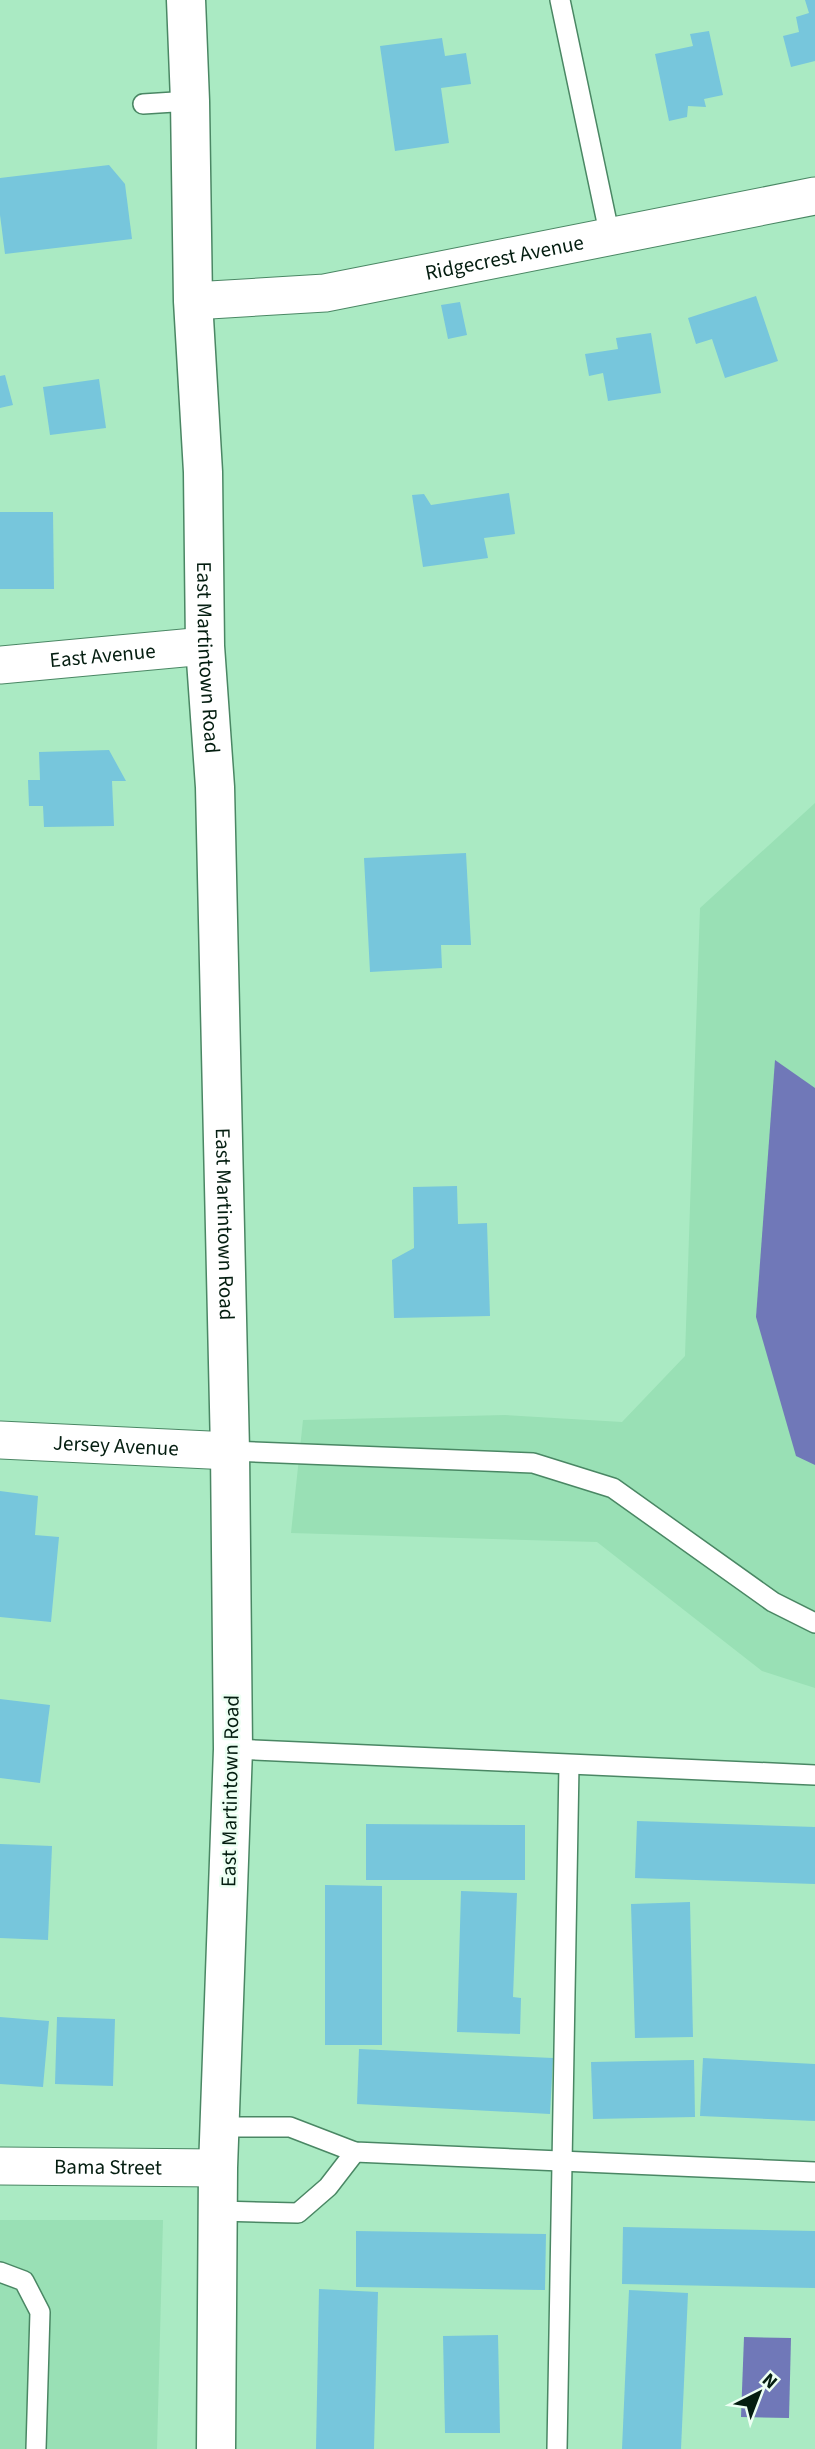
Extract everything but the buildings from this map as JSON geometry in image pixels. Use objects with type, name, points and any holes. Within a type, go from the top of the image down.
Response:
[{"type":"main road","name":"East Martintown Road","points":[[186,0],[193,301],[203,472],[205,646],[215,788],[230,1451],[233,1749],[218,2168],[216,2449]]},
{"type":"street","name":"Ridgecrest Avenue","points":[[193,301],[325,293],[815,196]]},
{"type":"street","name":"East Avenue","points":[[0,665],[205,646]]},
{"type":"street","name":"Jersey Avenue","points":[[0,1440],[230,1451]]},
{"type":"street","name":"Bama Street","points":[[0,2166],[218,2168]]},
{"type":"lane","points":[[560,0],[610,237]]},
{"type":"lane","points":[[143,104],[190,101]]},
{"type":"lane","points":[[230,1451],[533,1463],[613,1488],[774,1602],[815,1623]]},
{"type":"lane","points":[[233,1749],[815,1775]]},
{"type":"lane","points":[[557,2449],[569,1765]]},
{"type":"lane","points":[[219,2127],[290,2126],[355,2152],[815,2172]]},
{"type":"lane","points":[[218,2211],[298,2213],[328,2187],[355,2152]]},
{"type":"lane","points":[[0,2272],[24,2281],[40,2312],[36,2449]]},
{"type":"shaded area","points":[[815,803],[815,1688],[762,1671],[597,1542],[291,1533],[303,1420],[505,1415],[622,1422],[685,1356],[700,908]]},
{"type":"shaded area","points":[[0,2220],[163,2220],[157,2449],[0,2449]]},
{"type":"water","points":[[775,1060],[815,1088],[815,1465],[796,1456],[756,1317]]},
{"type":"water","points":[[744,2337],[791,2338],[789,2418],[741,2417]]}]
